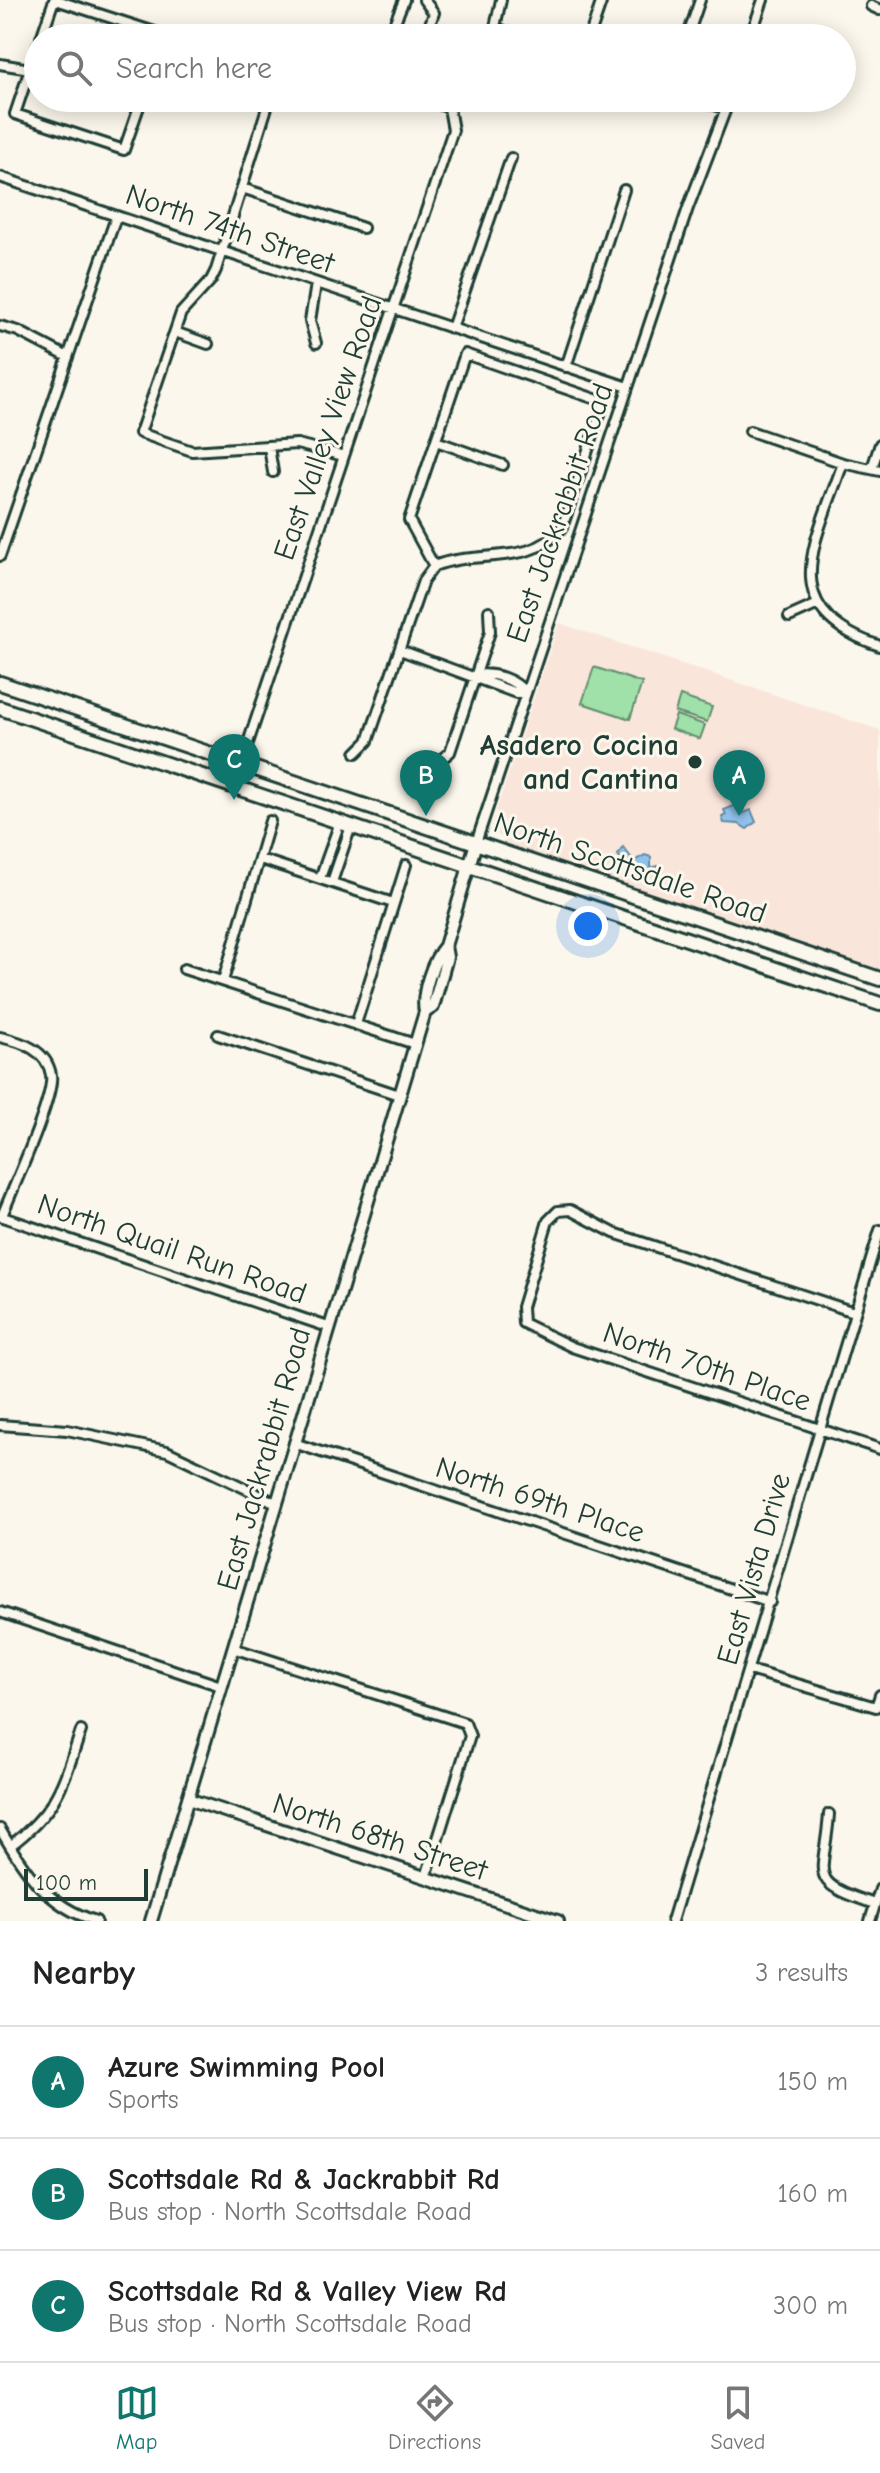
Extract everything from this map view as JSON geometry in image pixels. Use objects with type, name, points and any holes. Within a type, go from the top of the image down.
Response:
[{"type":"main road","name":"North Scottsdale Road","points":[[0,683],[880,979]]},
{"type":"main road","name":"North Scottsdale Road","points":[[0,708],[880,1004]]},
{"type":"main road","points":[[657,929],[664,906]]},
{"type":"main road","points":[[714,948],[724,926]]},
{"type":"street","points":[[46,24],[55,0],[126,24]]},
{"type":"street","points":[[394,24],[404,0]]},
{"type":"street","points":[[424,0],[434,13],[430,24]]},
{"type":"street","points":[[496,24],[501,0]]},
{"type":"street","points":[[594,24],[602,0]]},
{"type":"street","points":[[692,24],[700,0]]},
{"type":"street","points":[[755,24],[763,0]]},
{"type":"street","points":[[0,64],[24,68]]},
{"type":"street","points":[[24,87],[15,114],[124,150],[137,112]]},
{"type":"street","points":[[266,112],[211,280],[185,305],[140,433],[192,451],[297,444],[344,456]]},
{"type":"street","name":"East Valley View Road","points":[[241,764],[453,130],[450,112]]},
{"type":"street","name":"East Jackrabbit Road","points":[[151,1921],[399,1095],[425,1012],[433,1007],[447,957],[445,946],[476,843],[692,194],[725,112]]},
{"type":"street","points":[[452,328],[511,158]]},
{"type":"street","name":"North 74th Street","points":[[0,177],[628,387]]},
{"type":"street","points":[[242,188],[363,228]]},
{"type":"street","points":[[566,367],[624,190]]},
{"type":"street","points":[[0,556],[116,217]]},
{"type":"street","points":[[316,284],[310,321],[316,343]]},
{"type":"street","points":[[0,326],[18,331],[68,357]]},
{"type":"street","points":[[175,332],[208,344]]},
{"type":"street","points":[[356,753],[368,741],[423,581],[434,566],[449,560],[509,555],[549,545],[562,528],[604,402],[465,354],[409,520],[434,566]]},
{"type":"street","points":[[750,431],[843,463],[876,470],[880,444]]},
{"type":"street","points":[[436,441],[503,465]]},
{"type":"street","points":[[269,447],[273,472]]},
{"type":"street","points":[[843,463],[811,560],[810,579],[816,605],[843,631],[880,646]]},
{"type":"street","points":[[0,522],[11,526]]},
{"type":"street","points":[[789,617],[816,605]]},
{"type":"street","points":[[437,763],[450,752],[490,632],[489,611]]},
{"type":"street","points":[[400,650],[475,675],[498,676],[519,684],[526,693]]},
{"type":"street","points":[[223,981],[270,821]]},
{"type":"street","points":[[320,878],[345,824]]},
{"type":"street","points":[[332,882],[345,824]]},
{"type":"street","points":[[260,859],[393,903]]},
{"type":"street","points":[[356,1024],[406,865]]},
{"type":"street","points":[[184,969],[415,1044]]},
{"type":"street","points":[[218,1035],[399,1095]]},
{"type":"street","points":[[0,1037],[20,1041],[42,1054],[51,1076],[47,1097],[1,1216]]},
{"type":"street","name":"North 70th Place","points":[[854,1312],[614,1233],[570,1210],[558,1211],[548,1221],[522,1307],[523,1323],[572,1347],[880,1449]]},
{"type":"street","name":"North Quail Run Road","points":[[1,1216],[328,1327]]},
{"type":"street","name":"East Vista Drive","points":[[672,1921],[880,1230]]},
{"type":"street","points":[[0,1425],[80,1432],[167,1451],[276,1503]]},
{"type":"street","name":"North 69th Place","points":[[294,1443],[770,1602]]},
{"type":"street","points":[[0,1612],[221,1686]]},
{"type":"street","points":[[233,1648],[465,1723],[470,1736],[426,1877]]},
{"type":"street","points":[[749,1670],[876,1707],[880,1695]]},
{"type":"street","points":[[10,1846],[36,1826],[58,1798],[81,1731]]},
{"type":"street","name":"North 68th Street","points":[[188,1799],[558,1921]]},
{"type":"street","points":[[829,1814],[821,1857],[823,1873],[838,1892],[875,1904]]},
{"type":"street","points":[[0,1829],[30,1879],[76,1915],[96,1921]]},
{"type":"street","points":[[870,1921],[880,1889]]},
{"type":"shaded area","points":[[559,623],[880,730],[880,970],[506,843],[495,832],[491,826]]},
{"type":"green space","points":[[594,667],[642,683],[630,719],[582,703]]},
{"type":"green space","points":[[680,696],[712,707],[707,722],[675,712]]},
{"type":"green space","points":[[676,715],[705,725],[700,739],[671,729]]},
{"type":"water","points":[[741,803],[742,814],[751,810],[756,822],[747,829],[739,824],[724,823],[722,817],[726,815],[724,810]]},
{"type":"water","points":[[623,847],[634,861],[645,855],[651,857],[651,868],[658,866],[664,877],[660,879],[656,872],[649,874],[640,867],[630,871],[618,855]]},
{"type":"place","name":"Asadero Cocina and Cantina","points":[[695,762]]},
{"type":"place","name":"Scottsdale Rd & Valley View Rd","points":[[234,800]]},
{"type":"place","name":"Scottsdale Rd & Jackrabbit Rd","points":[[426,816]]},
{"type":"place","name":"Azure Swimming Pool","points":[[739,816]]}]
